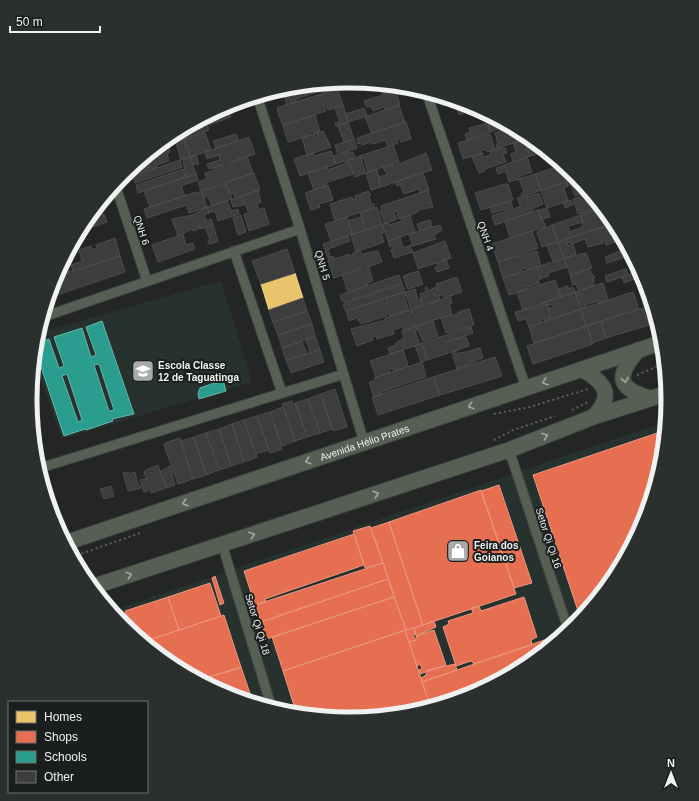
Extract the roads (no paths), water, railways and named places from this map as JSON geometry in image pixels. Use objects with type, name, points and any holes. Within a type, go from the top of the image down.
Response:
[{"type":"main road","name":"Avenida Hélio Prates","points":[[71,542],[657,344]]},
{"type":"main road","points":[[638,350],[624,368],[623,378],[627,388],[635,394],[650,398]]},
{"type":"main road","points":[[582,369],[602,383],[604,389],[605,401],[602,408],[593,417]]},
{"type":"main road","points":[[98,586],[509,450],[593,417],[662,394]]},
{"type":"street","name":"QNH 4","points":[[429,99],[526,388]]},
{"type":"street","name":"QNH 5","points":[[259,102],[300,229],[364,442]]},
{"type":"street","name":"QNH 6","points":[[118,191],[147,281]]},
{"type":"street","points":[[50,314],[300,229]]},
{"type":"street","points":[[234,252],[282,393]]},
{"type":"street","points":[[44,467],[344,374]]},
{"type":"street","name":"Setor Qi Qi 16","points":[[509,450],[567,624]]},
{"type":"street","name":"Setor Qi Qi 18","points":[[222,544],[270,702]]},
{"type":"place","name":"Escola Classe 12 de Taguatinga","points":[[143,371]]},
{"type":"place","name":"Feira dos Goianos","points":[[458,551]]}]
